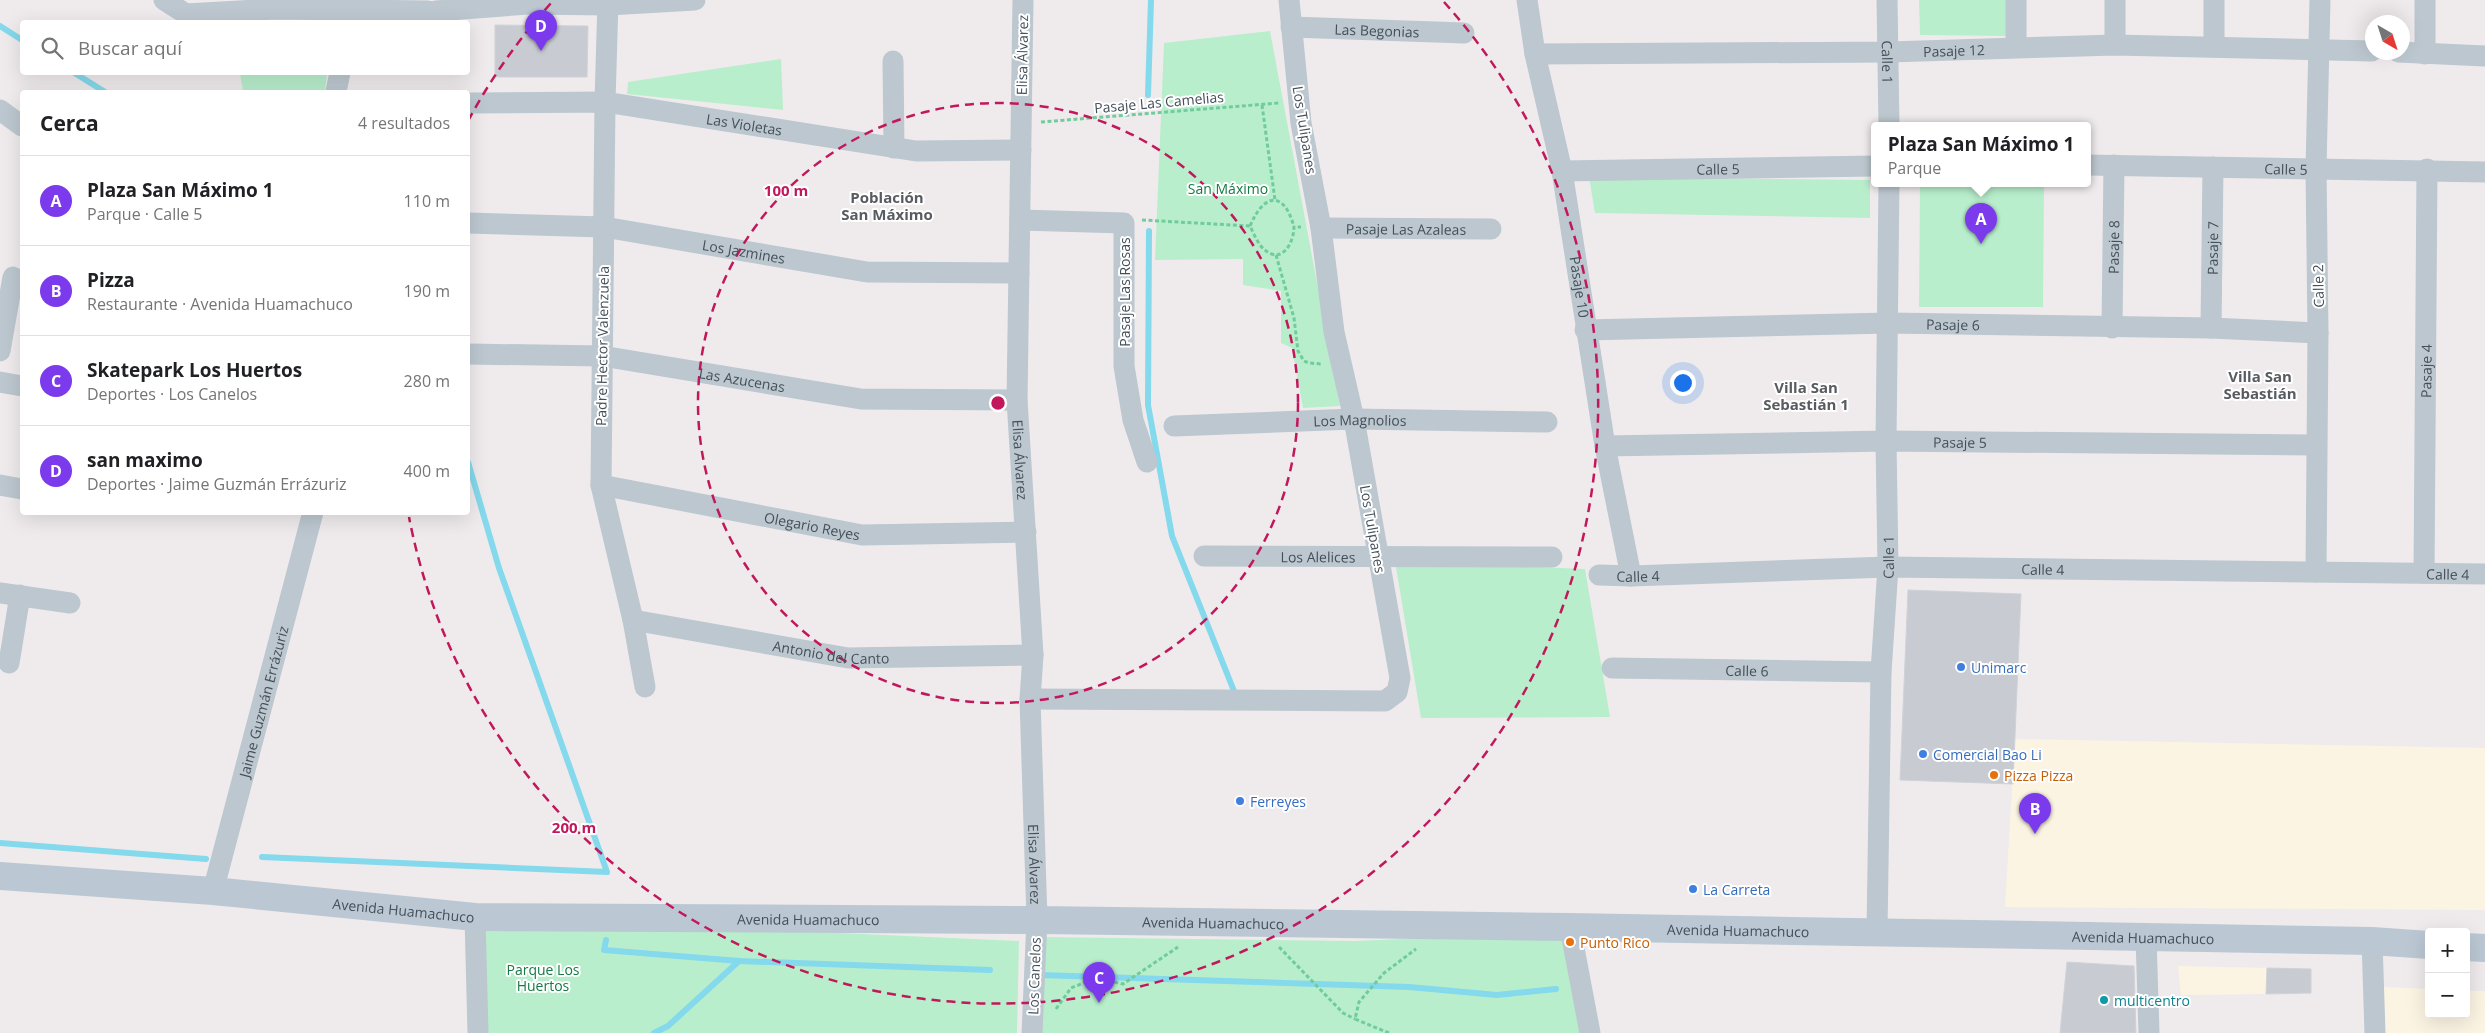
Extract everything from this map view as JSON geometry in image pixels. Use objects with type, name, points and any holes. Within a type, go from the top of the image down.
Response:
[{"type":"main road","name":"Avenida Huamachuco","points":[[0,876],[213,891],[475,917],[1037,920],[1570,926],[2372,941],[2425,945]]},
{"type":"main road","points":[[2470,947],[2485,948]]},
{"type":"street","points":[[164,0],[186,14],[274,9],[436,11],[528,4],[694,0]]},
{"type":"street","name":"Elisa Álvarez","points":[[1023,0],[1017,400],[1033,656],[1030,699],[1037,920]]},
{"type":"street","name":"Los Tulipanes","points":[[1030,699],[1385,701],[1397,692],[1400,678],[1354,419],[1334,332],[1321,228],[1301,123],[1288,0]]},
{"type":"street","name":"Pasaje 10","points":[[1527,0],[1535,54],[1562,171],[1585,330],[1605,446],[1631,576]]},
{"type":"street","name":"Calle 1","points":[[1887,0],[1889,122]]},
{"type":"street","points":[[2016,0],[2016,46]]},
{"type":"street","points":[[2115,0],[2115,45]]},
{"type":"street","points":[[2214,0],[2214,47]]},
{"type":"street","name":"Calle 2","points":[[2316,572],[2318,333],[2316,168],[2320,0]]},
{"type":"street","points":[[2425,0],[2425,54]]},
{"type":"street","name":"Padre Hector Valenzuela","points":[[608,2],[605,102],[601,485],[633,620],[645,686]]},
{"type":"street","points":[[274,9],[291,20]]},
{"type":"street","points":[[412,20],[436,11]]},
{"type":"street","name":"Las Begonias","points":[[1291,27],[1464,33]]},
{"type":"street","name":"Pasaje 12","points":[[1535,54],[1888,52],[2016,46],[2115,45],[2365,51]]},
{"type":"street","points":[[2410,53],[2485,56]]},
{"type":"street","points":[[893,61],[894,148]]},
{"type":"street","points":[[336,90],[339,75]]},
{"type":"street","name":"Las Violetas","points":[[470,103],[605,102],[916,151],[1021,150]]},
{"type":"street","points":[[0,110],[20,125]]},
{"type":"street","name":"Calle 5","points":[[2091,165],[2427,169],[2485,172]]},
{"type":"street","name":"Pasaje 8","points":[[2112,328],[2114,165]]},
{"type":"street","name":"Calle 5","points":[[1562,171],[1871,166]]},
{"type":"street","name":"Pasaje 7","points":[[2212,328],[2213,167]]},
{"type":"street","name":"Pasaje 4","points":[[2424,573],[2427,169]]},
{"type":"street","name":"Calle 1","points":[[1877,931],[1881,672],[1888,567],[1886,441],[1889,323],[1889,187]]},
{"type":"street","name":"Pasaje Las Rosas","points":[[1020,220],[1124,223],[1124,366],[1134,420],[1147,462]]},
{"type":"street","name":"Los Jazmines","points":[[470,223],[604,227],[867,272],[1019,273]]},
{"type":"street","name":"Pasaje Las Azaleas","points":[[1321,228],[1491,229]]},
{"type":"street","points":[[0,351],[12,277]]},
{"type":"street","name":"Pasaje 6","points":[[1585,330],[1889,323],[2112,328],[2212,328],[2318,333]]},
{"type":"street","name":"Las Azucenas","points":[[470,354],[602,356],[861,399],[1017,400]]},
{"type":"street","points":[[0,382],[20,386]]},
{"type":"street","name":"Los Magnolios","points":[[1174,426],[1354,419],[1547,422]]},
{"type":"street","name":"Pasaje 5","points":[[1605,446],[1886,441],[2316,445]]},
{"type":"street","points":[[0,485],[20,489]]},
{"type":"street","name":"Olegario Reyes","points":[[601,485],[862,535],[1026,532]]},
{"type":"street","name":"Jaime Guzmán Errázuriz","points":[[213,891],[313,515]]},
{"type":"street","name":"Los Alelices","points":[[1204,556],[1552,557]]},
{"type":"street","name":"Calle 4","points":[[1599,575],[1631,576],[1888,567],[2485,574]]},
{"type":"street","points":[[9,663],[10,594],[70,603]]},
{"type":"street","name":"Antonio del Canto","points":[[633,620],[848,658],[1033,656]]},
{"type":"street","name":"Calle 6","points":[[1612,668],[1881,672]]},
{"type":"street","points":[[475,917],[478,1033]]},
{"type":"street","name":"Los Canelos","points":[[1032,1033],[1037,920]]},
{"type":"street","points":[[1570,926],[1590,1033]]},
{"type":"street","points":[[2146,937],[2149,1033]]},
{"type":"street","points":[[2372,941],[2375,1033]]},
{"type":"path","name":"Pasaje Las Camelias","points":[[1021,124],[1262,105],[1300,100]]},
{"type":"path","points":[[1262,105],[1275,200]]},
{"type":"path","points":[[1275,200],[1284,203],[1294,227],[1292,242],[1282,253],[1276,255],[1267,252],[1262,248],[1250,226],[1256,211],[1266,202],[1275,200]]},
{"type":"path","points":[[1124,223],[1143,220],[1250,226]]},
{"type":"path","points":[[1294,227],[1321,228]]},
{"type":"path","points":[[1276,255],[1294,318],[1298,351],[1304,361],[1309,364],[1342,365]]},
{"type":"path","points":[[1056,1009],[1071,988],[1096,978],[1123,984],[1178,947]]},
{"type":"path","points":[[1279,947],[1342,1013],[1389,1033]]},
{"type":"path","points":[[1355,1019],[1359,1002],[1384,973]]},
{"type":"shaded area","points":[[2015,739],[2485,748],[2485,910],[2005,907]]},
{"type":"shaded area","points":[[2178,966],[2267,968],[2266,994],[2181,995]]},
{"type":"shaded area","points":[[2380,987],[2425,989],[2425,1018],[2470,1018],[2470,991],[2485,991],[2485,1033],[2381,1033]]},
{"type":"green space","points":[[1919,0],[2008,0],[2008,36],[1920,35]]},
{"type":"green space","name":"San Máximo","points":[[1270,31],[1340,406],[1303,408],[1292,348],[1281,343],[1281,291],[1243,285],[1243,259],[1155,260],[1164,43]]},
{"type":"green space","points":[[781,59],[783,110],[627,94],[628,82]]},
{"type":"green space","points":[[240,75],[327,75],[325,90],[243,90]]},
{"type":"green space","points":[[1589,177],[1870,180],[1870,218],[1595,213]]},
{"type":"green space","points":[[1920,187],[2044,187],[2043,307],[1919,307]]},
{"type":"green space","points":[[1395,561],[1585,569],[1610,717],[1421,718]]},
{"type":"green space","name":"Parque Los Huertos","points":[[484,917],[1019,941],[1017,1033],[486,1033]]},
{"type":"green space","points":[[1568,932],[1590,1033],[1038,1033],[1042,937],[1354,941]]},
{"type":"building","points":[[495,25],[588,26],[587,77],[495,77]]},
{"type":"building","name":"Unimarc","points":[[1908,590],[2021,594],[2013,784],[1900,780]]},
{"type":"building","name":"multicentro","points":[[2067,962],[2134,966],[2136,1033],[2060,1033]]},
{"type":"building","points":[[2267,968],[2311,969],[2311,993],[2266,994]]},
{"type":"waterway","points":[[1148,95],[1151,0]]},
{"type":"waterway","points":[[0,26],[20,39]]},
{"type":"waterway","points":[[78,75],[102,90]]},
{"type":"waterway","points":[[1149,231],[1148,405],[1172,536],[1236,696]]},
{"type":"waterway","points":[[262,857],[607,872],[499,568],[470,469]]},
{"type":"waterway","points":[[0,843],[206,859]]},
{"type":"waterway","points":[[606,940],[604,950],[739,961],[990,970]]},
{"type":"waterway","points":[[654,1033],[668,1026],[739,961]]},
{"type":"waterway","points":[[1040,975],[1409,987],[1497,995],[1556,989]]},
{"type":"place","name":"san maximo","points":[[541,51]]},
{"type":"place","name":"Plaza San Máximo 1","points":[[1981,244]]},
{"type":"place","name":"Unimarc","points":[[1961,667]]},
{"type":"place","name":"Comercial Bao Li","points":[[1923,754]]},
{"type":"place","name":"Pizza Pizza","points":[[1994,775]]},
{"type":"place","name":"Ferreyes","points":[[1240,801]]},
{"type":"place","name":"Pizza","points":[[2035,834]]},
{"type":"place","name":"La Carreta","points":[[1693,889]]},
{"type":"place","name":"Punto Rico","points":[[1570,942]]},
{"type":"place","name":"multicentro","points":[[2104,1000]]},
{"type":"place","name":"Skatepark Los Huertos","points":[[1099,1003]]},
{"type":"district","name":"Población San Máximo","points":[[887,206]]},
{"type":"district","name":"Villa San Sebastián","points":[[2260,384]]},
{"type":"district","name":"Villa San Sebastián 1","points":[[1806,396]]}]
